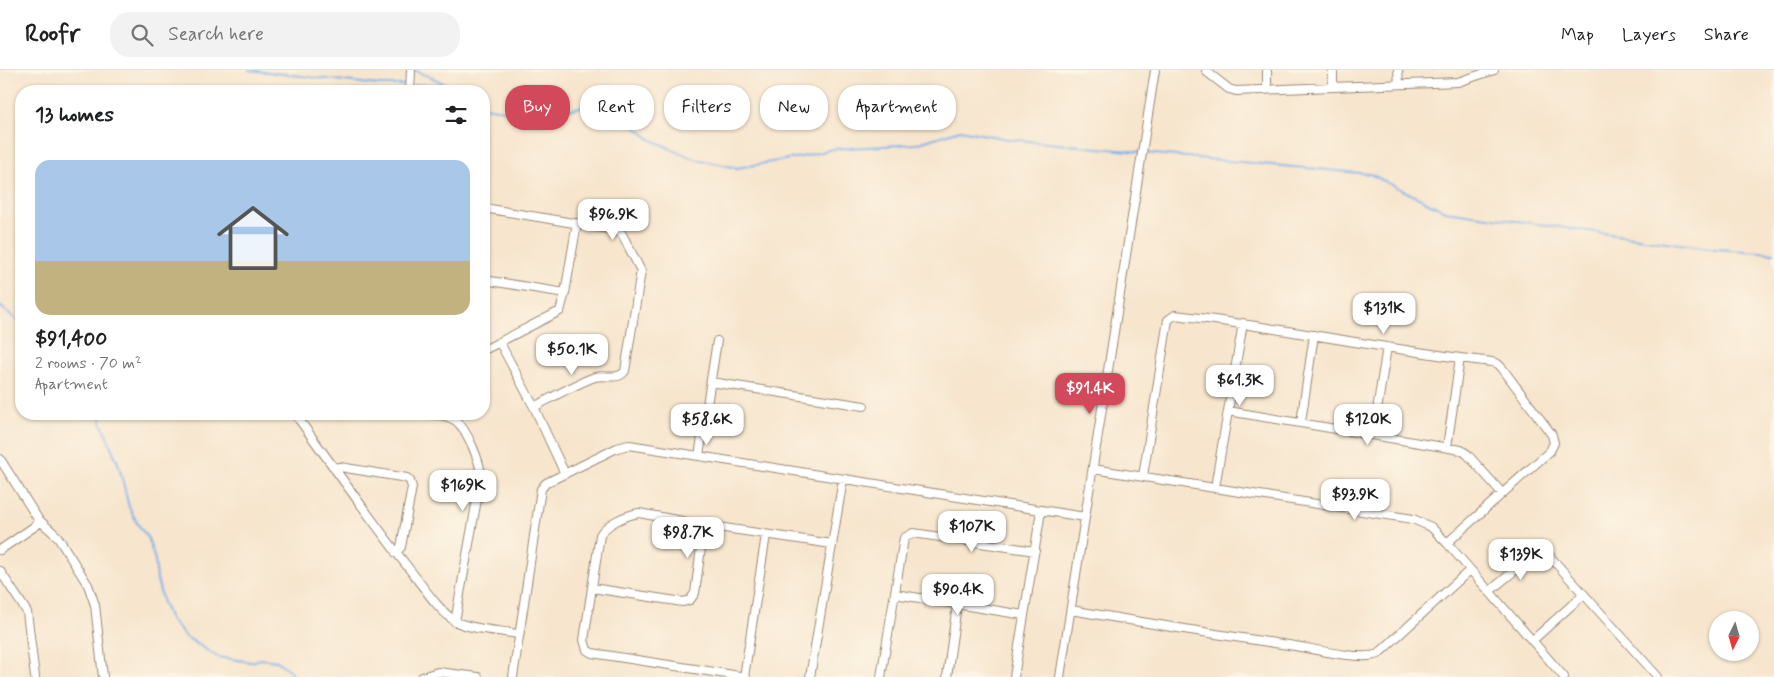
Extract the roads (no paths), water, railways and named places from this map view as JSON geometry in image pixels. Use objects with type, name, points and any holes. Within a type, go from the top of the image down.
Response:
[{"type":"street","points":[[410,85],[411,70]]},
{"type":"street","points":[[1060,677],[1155,70]]},
{"type":"street","points":[[1206,70],[1232,90],[1458,82],[1472,74],[1494,70]]},
{"type":"street","points":[[1267,70],[1267,89]]},
{"type":"street","points":[[1333,70],[1333,87]]},
{"type":"street","points":[[1398,70],[1399,84]]},
{"type":"street","points":[[490,209],[616,230],[639,265],[641,277],[625,371],[620,376],[596,377],[534,407]]},
{"type":"street","points":[[490,347],[560,312],[566,293],[577,223]]},
{"type":"street","points":[[490,281],[566,293]]},
{"type":"street","points":[[1143,476],[1168,320],[1175,314],[1243,322],[1314,336],[1498,364],[1554,439],[1553,447],[1447,543]]},
{"type":"street","points":[[1215,487],[1243,322]]},
{"type":"street","points":[[1300,422],[1314,336]]},
{"type":"street","points":[[699,456],[717,341]]},
{"type":"street","points":[[500,343],[534,407],[565,474]]},
{"type":"street","points":[[1373,435],[1387,347]]},
{"type":"street","points":[[1446,447],[1460,358]]},
{"type":"street","points":[[711,382],[864,406]]},
{"type":"street","points":[[1228,411],[1461,450],[1467,454],[1502,493]]},
{"type":"street","points":[[299,420],[396,552],[430,596],[455,622],[464,626],[518,634]]},
{"type":"street","points":[[455,420],[462,427],[481,467],[481,477],[455,622]]},
{"type":"street","points":[[513,677],[541,489],[546,483],[623,446],[699,456],[1085,517]]},
{"type":"street","points":[[0,459],[40,522],[57,536],[88,585],[95,605],[103,677]]},
{"type":"street","points":[[334,468],[340,467],[407,478],[410,481],[412,487],[401,547],[396,552]]},
{"type":"street","points":[[1093,469],[1413,519],[1430,527],[1447,543],[1564,677]]},
{"type":"street","points":[[810,677],[843,479]]},
{"type":"street","points":[[1014,677],[1041,511]]},
{"type":"street","points":[[766,535],[745,677],[592,653],[587,650],[584,640],[600,535],[604,528],[631,514],[639,513],[766,535],[832,544]]},
{"type":"street","points":[[0,550],[40,522]]},
{"type":"street","points":[[592,588],[683,602],[690,600],[695,593],[704,525]]},
{"type":"street","points":[[882,677],[904,538],[913,533],[1035,551]]},
{"type":"street","points":[[1490,592],[1538,551],[1545,551],[1655,676]]},
{"type":"street","points":[[1071,610],[1338,653],[1372,656],[1378,654],[1470,570]]},
{"type":"street","points":[[0,571],[26,612],[35,677]]},
{"type":"street","points":[[895,594],[1024,615]]},
{"type":"street","points":[[1533,640],[1584,594]]},
{"type":"street","points":[[946,677],[957,605]]},
{"type":"street","points":[[422,677],[438,672],[478,677]]},
{"type":"waterway","points":[[249,70],[379,85],[409,85]]},
{"type":"waterway","points":[[414,70],[447,85]]},
{"type":"waterway","points":[[414,85],[446,84]]},
{"type":"waterway","points":[[490,108],[542,116],[585,106],[621,115],[650,139],[691,158],[737,168],[801,157],[833,149],[916,144],[960,130],[1008,139],[1139,152]]},
{"type":"waterway","points":[[1144,153],[1370,174],[1445,211],[1716,249],[1774,253]]},
{"type":"waterway","points":[[0,306],[15,318]]},
{"type":"waterway","points":[[101,420],[119,466],[129,507],[137,523],[148,538],[155,560],[157,579],[163,603],[170,619],[186,637],[218,657],[251,662],[261,659],[277,661],[290,671],[293,677]]}]
